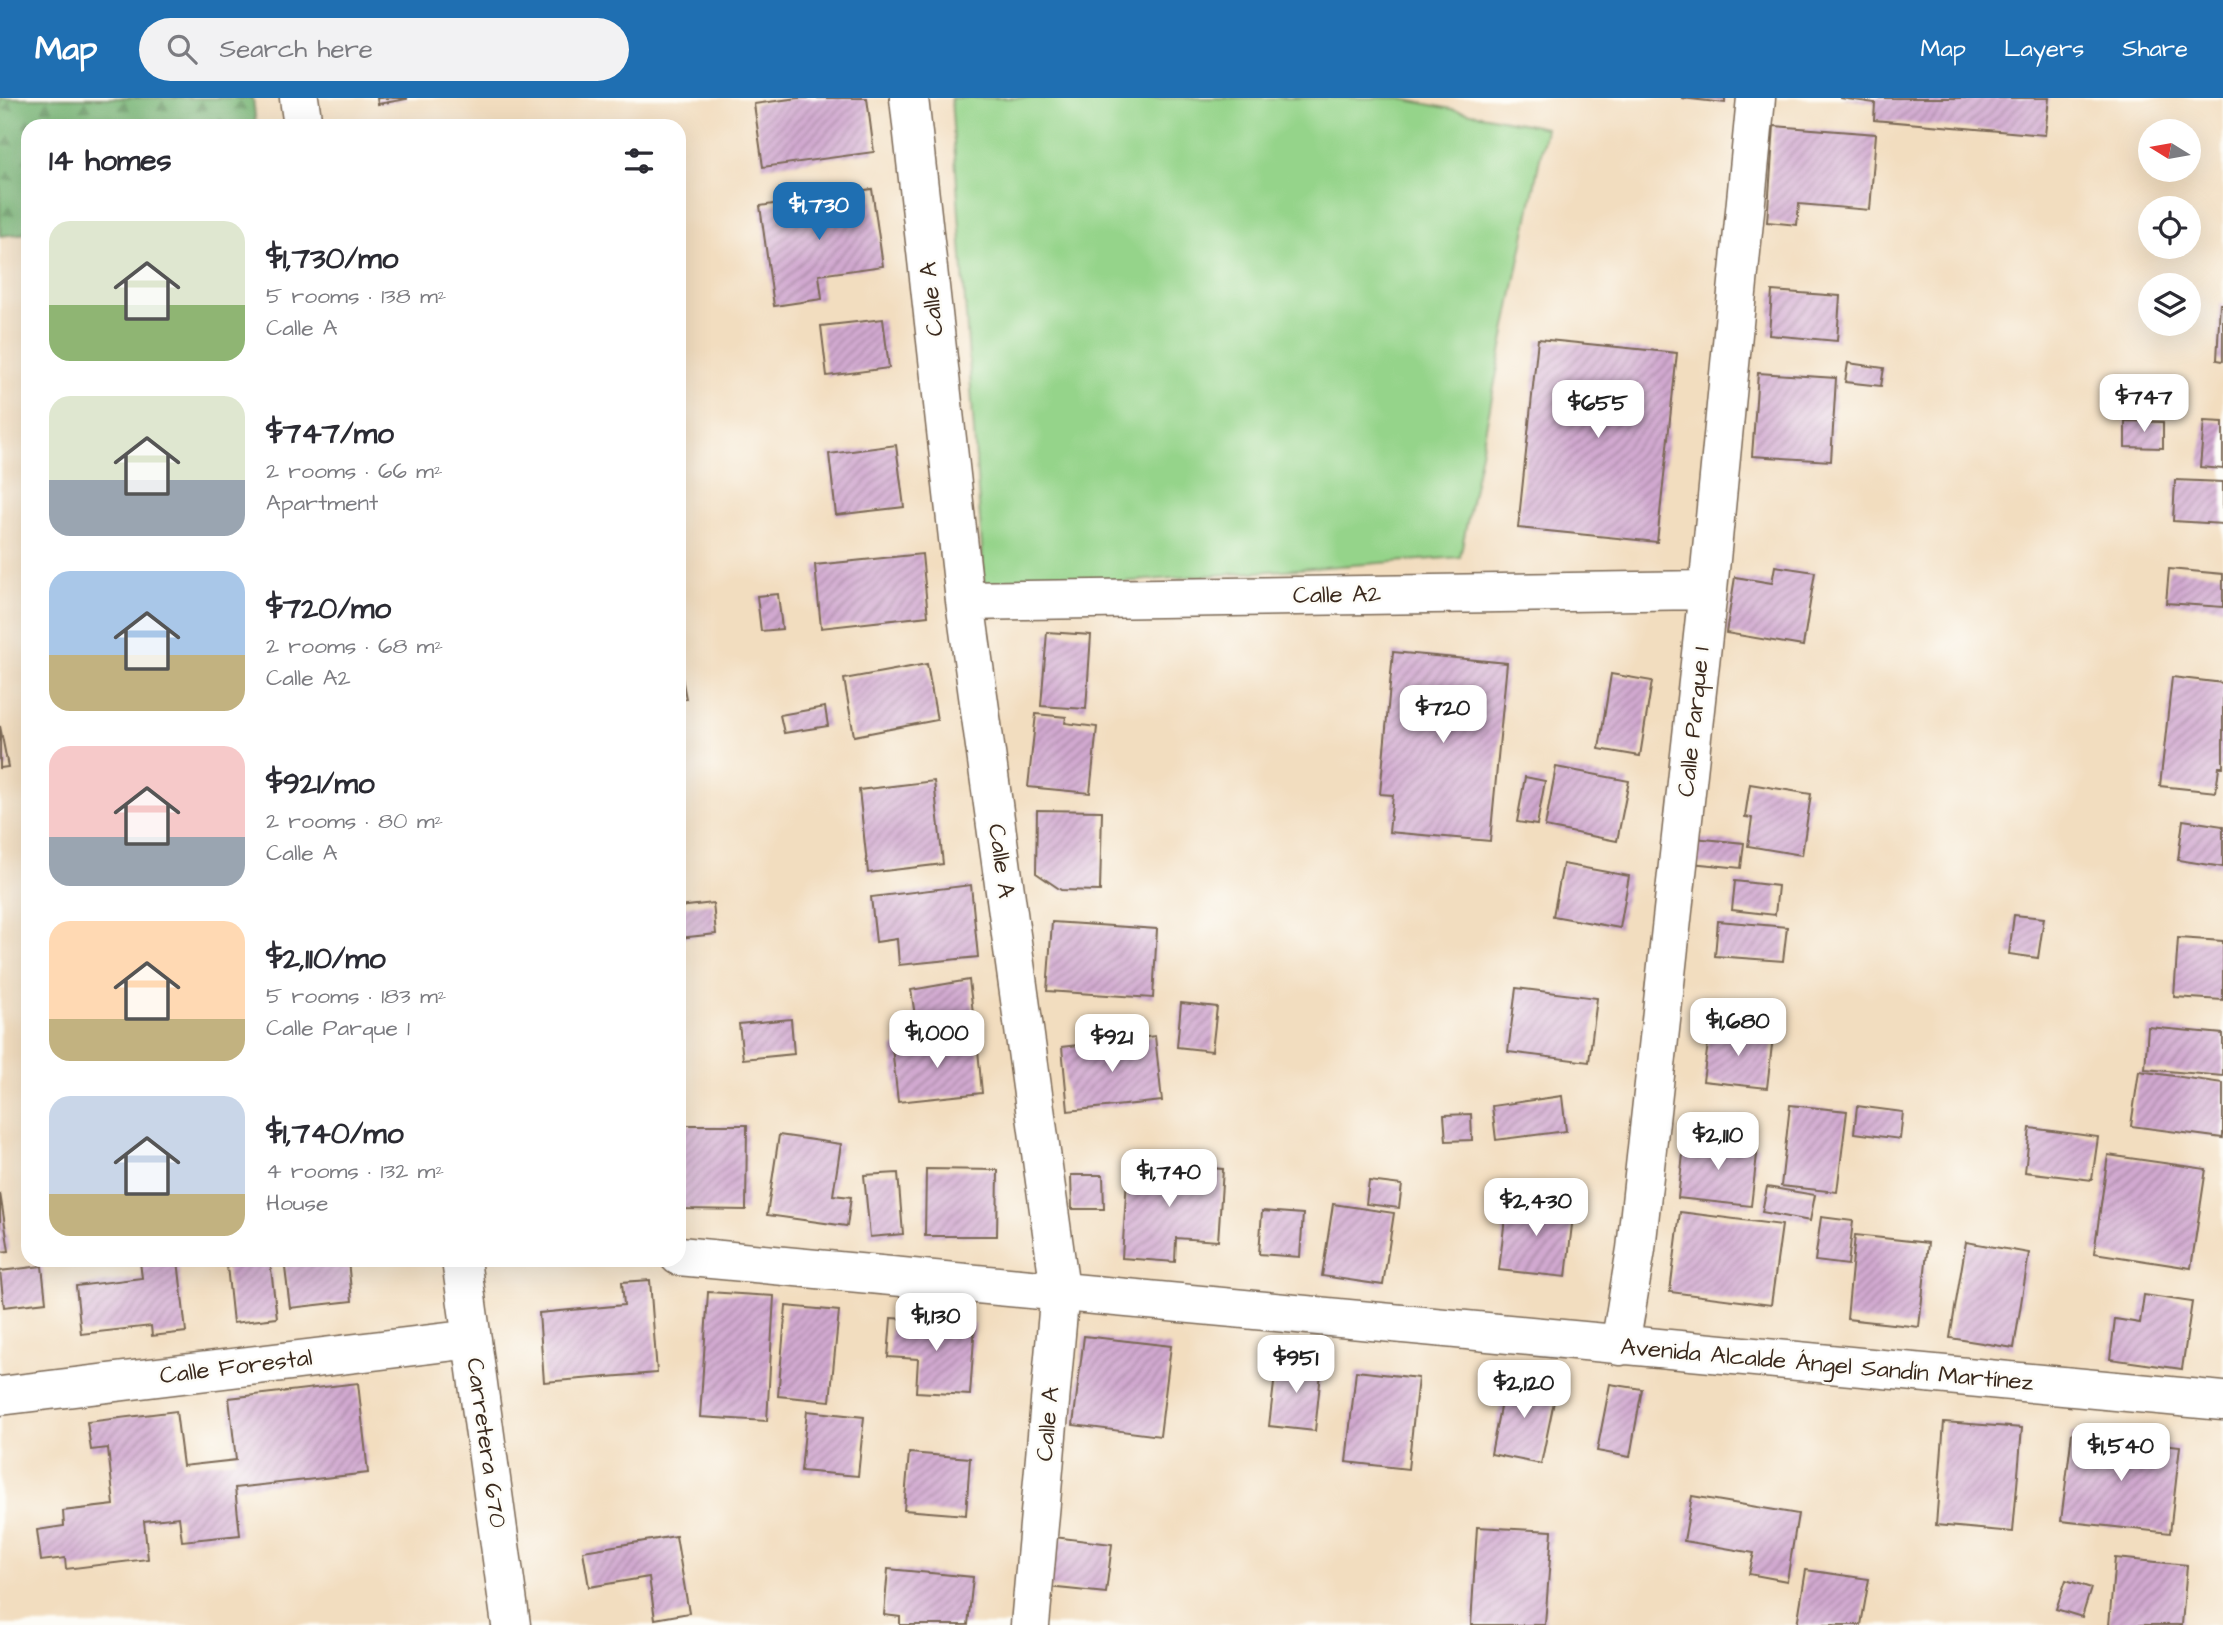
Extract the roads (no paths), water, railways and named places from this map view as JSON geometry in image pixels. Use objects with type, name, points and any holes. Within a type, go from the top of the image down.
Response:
[{"type":"street","points":[[299,98],[302,119]]},
{"type":"street","name":"Calle A","points":[[909,98],[965,601],[1059,1290],[1030,1625]]},
{"type":"street","name":"Calle Parque 1","points":[[1620,1346],[1636,1249],[1708,590],[1756,98]]},
{"type":"street","name":"Calle A2","points":[[965,601],[1708,590]]},
{"type":"street","name":"Avenida Alcalde Ángel Sandín Martínez","points":[[686,1257],[2223,1401]]},
{"type":"street","name":"Carretera 670","points":[[462,1267],[511,1625]]},
{"type":"street","name":"Calle Forestal","points":[[0,1396],[472,1339]]}]
